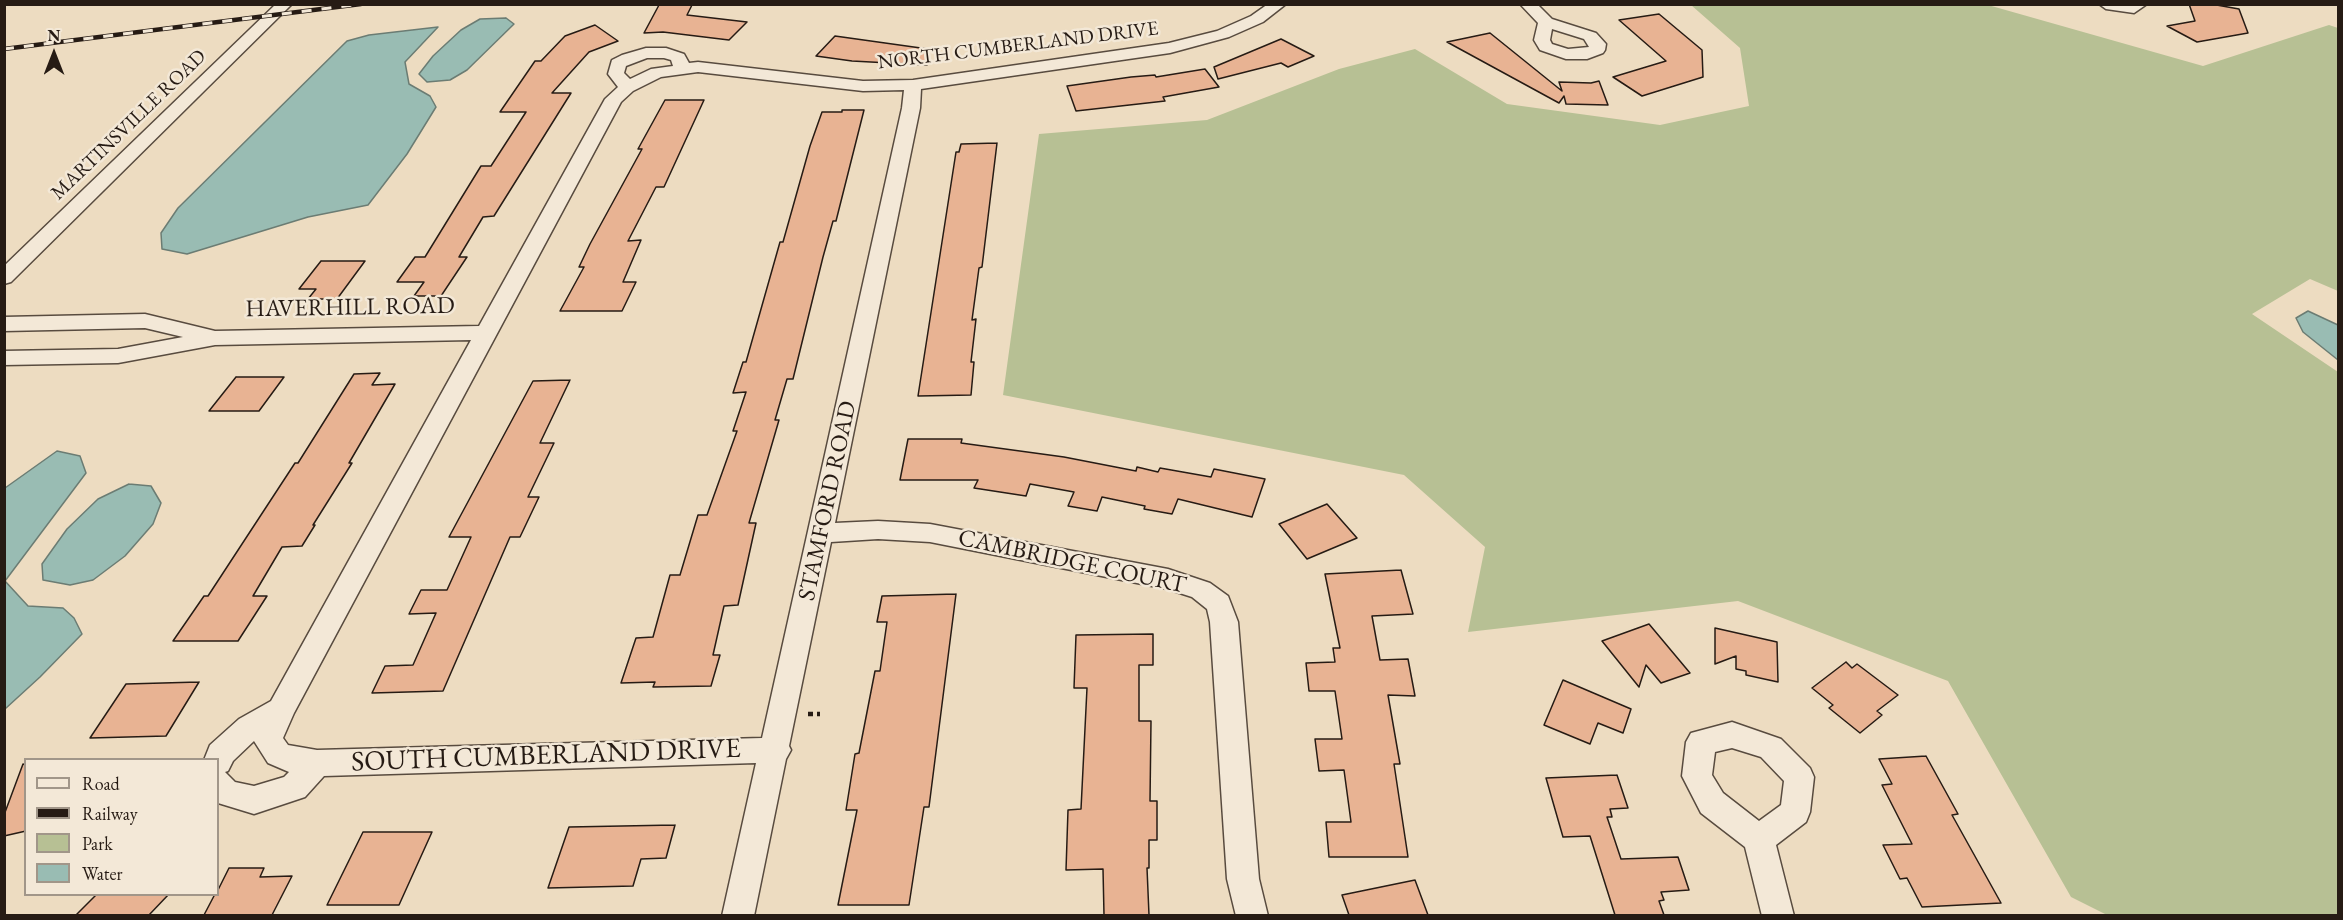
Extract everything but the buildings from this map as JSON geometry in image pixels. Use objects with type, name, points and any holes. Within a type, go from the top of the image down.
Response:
[{"type":"street","name":"MARTINSVILLE ROAD","points":[[4,278],[285,4]]},
{"type":"street","name":"NORTH CUMBERLAND DRIVE","points":[[486,333],[614,99],[627,87],[657,73],[682,68],[734,70],[863,86],[913,85],[1170,48],[1223,34],[1257,19],[1279,4]]},
{"type":"street","points":[[1527,4],[1546,22]]},
{"type":"street","points":[[2106,4],[2134,8],[2140,4]]},
{"type":"street","points":[[627,87],[616,74],[618,64],[628,58],[646,52],[666,53],[678,57],[682,68]]},
{"type":"street","name":"STAMFORD ROAD","points":[[738,915],[776,750],[911,108],[913,85]]},
{"type":"street","name":"HAVERHILL ROAD","points":[[4,324],[145,321],[215,338]]},
{"type":"street","name":"HAVERHILL ROAD","points":[[4,358],[118,356],[215,338],[486,333]]},
{"type":"street","name":"SOUTH CUMBERLAND DRIVE","points":[[486,333],[281,710],[268,740],[278,754],[292,760],[317,763],[776,750]]},
{"type":"street","name":"CAMBRIDGE COURT","points":[[821,533],[878,530],[930,533],[1168,579],[1201,590],[1219,603],[1224,622],[1243,879],[1252,915]]},
{"type":"street","points":[[219,758],[220,754],[249,729],[281,710]]},
{"type":"street","name":"SOUTH CUMBERLAND DRIVE","points":[[219,784],[226,793],[254,800],[294,788],[317,763]]},
{"type":"street","points":[[1759,838],[1778,915]]},
{"type":"green space","points":[[1691,5],[1988,5],[2203,66],[2329,25],[2338,28],[2338,291],[2310,279],[2252,314],[2338,372],[2338,915],[2107,915],[2071,897],[1948,681],[1738,601],[1468,632],[1485,547],[1404,475],[1003,395],[1039,134],[1207,120],[1339,69],[1415,49],[1507,104],[1660,125],[1749,106],[1740,48]]},
{"type":"water","points":[[506,18],[514,24],[467,70],[450,80],[427,82],[419,74],[433,56],[461,30],[480,19]]},
{"type":"water","points":[[438,27],[405,62],[409,84],[430,96],[436,107],[407,154],[368,205],[308,217],[187,254],[162,249],[161,233],[178,208],[347,41],[369,35]]},
{"type":"water","points":[[2308,311],[2338,325],[2338,360],[2303,332],[2296,318]]},
{"type":"water","points":[[57,451],[80,456],[86,473],[5,581],[5,488]]},
{"type":"water","points":[[129,484],[151,486],[161,503],[153,524],[125,556],[93,580],[70,585],[43,580],[42,564],[67,529],[98,499]]},
{"type":"water","points":[[5,581],[28,606],[63,608],[74,618],[82,634],[5,709]]},
{"type":"railway","points":[[4,49],[361,4]]}]
